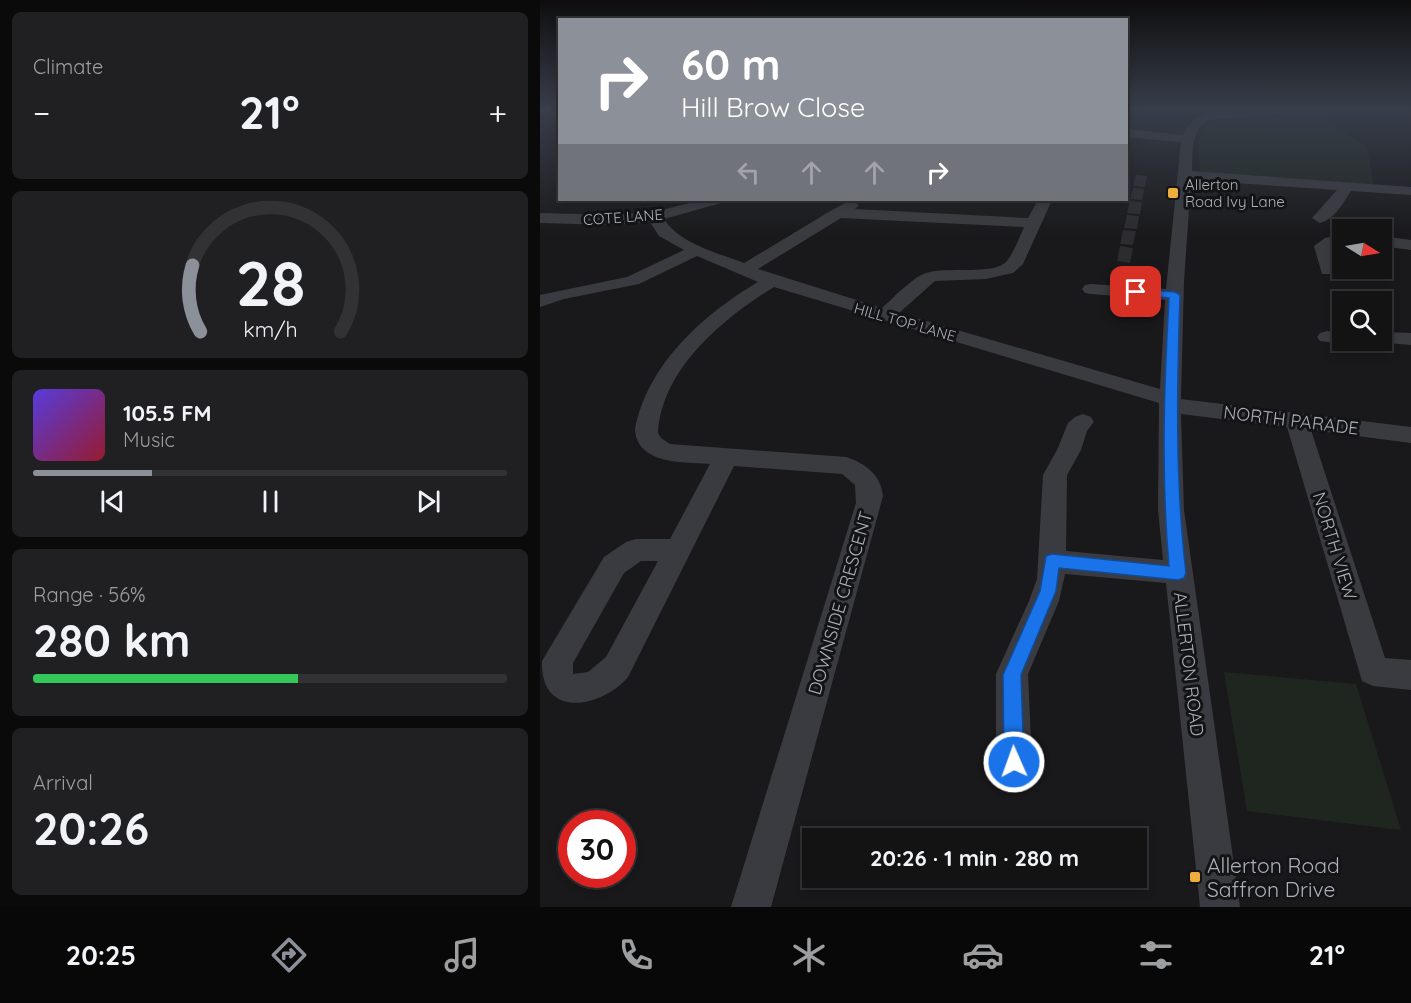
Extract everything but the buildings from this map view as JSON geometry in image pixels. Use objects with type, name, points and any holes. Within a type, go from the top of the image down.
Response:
[{"type":"street","name":"ALLERTON ROAD","points":[[1187,151],[1175,295],[1170,402],[1171,510],[1220,907]]},
{"type":"street","points":[[1185,175],[1411,191]]},
{"type":"street","points":[[1320,218],[1331,209],[1347,187]]},
{"type":"street","name":"COTE LANE","points":[[540,218],[564,220],[655,217],[712,201]]},
{"type":"street","points":[[745,270],[857,201]]},
{"type":"street","points":[[884,316],[929,277],[950,273],[994,273],[1009,269],[1014,264],[1044,201]]},
{"type":"street","points":[[837,213],[1033,223]]},
{"type":"street","name":"HILL TOP LANE","points":[[655,217],[665,232],[696,250],[772,280],[1170,402]]},
{"type":"street","points":[[1328,270],[1322,246],[1332,241]]},
{"type":"street","points":[[1392,242],[1411,245]]},
{"type":"street","points":[[540,301],[567,292],[624,283],[642,277],[696,250]]},
{"type":"street","name":"DOWNSIDE CRESCENT","points":[[751,907],[871,495],[866,480],[846,466],[665,452],[648,439],[646,426],[659,390],[685,349],[724,311],[772,280]]},
{"type":"street","points":[[1091,289],[1175,295]]},
{"type":"street","points":[[1392,338],[1411,339]]},
{"type":"street","name":"NORTH PARADE","points":[[1170,402],[1411,435]]},
{"type":"street","name":"NORTH VIEW","points":[[1297,421],[1373,671],[1411,675]]},
{"type":"street","points":[[1014,762],[1012,675],[1048,591],[1052,561],[1055,475],[1069,450],[1076,428],[1083,422]]},
{"type":"street","points":[[678,550],[636,550],[614,565],[558,661],[556,678],[561,684],[578,689],[589,688],[609,676],[617,667],[678,550],[726,457]]},
{"type":"street","points":[[1052,561],[1178,573]]},
{"type":"shaded area","points":[[1368,151],[1374,187],[1201,175],[1199,152]]},
{"type":"shaded area","points":[[1224,672],[1356,684],[1401,830],[1247,811]]},
{"type":"place","name":"Allerton Road Ivy Lane","points":[[1173,193]]},
{"type":"place","name":"Allerton Road Saffron Drive","points":[[1195,877]]},
{"type":"route","points":[[1014,762],[1012,675],[1048,591],[1052,561],[1178,573],[1171,510],[1170,399],[1175,295],[1136,292]]}]
